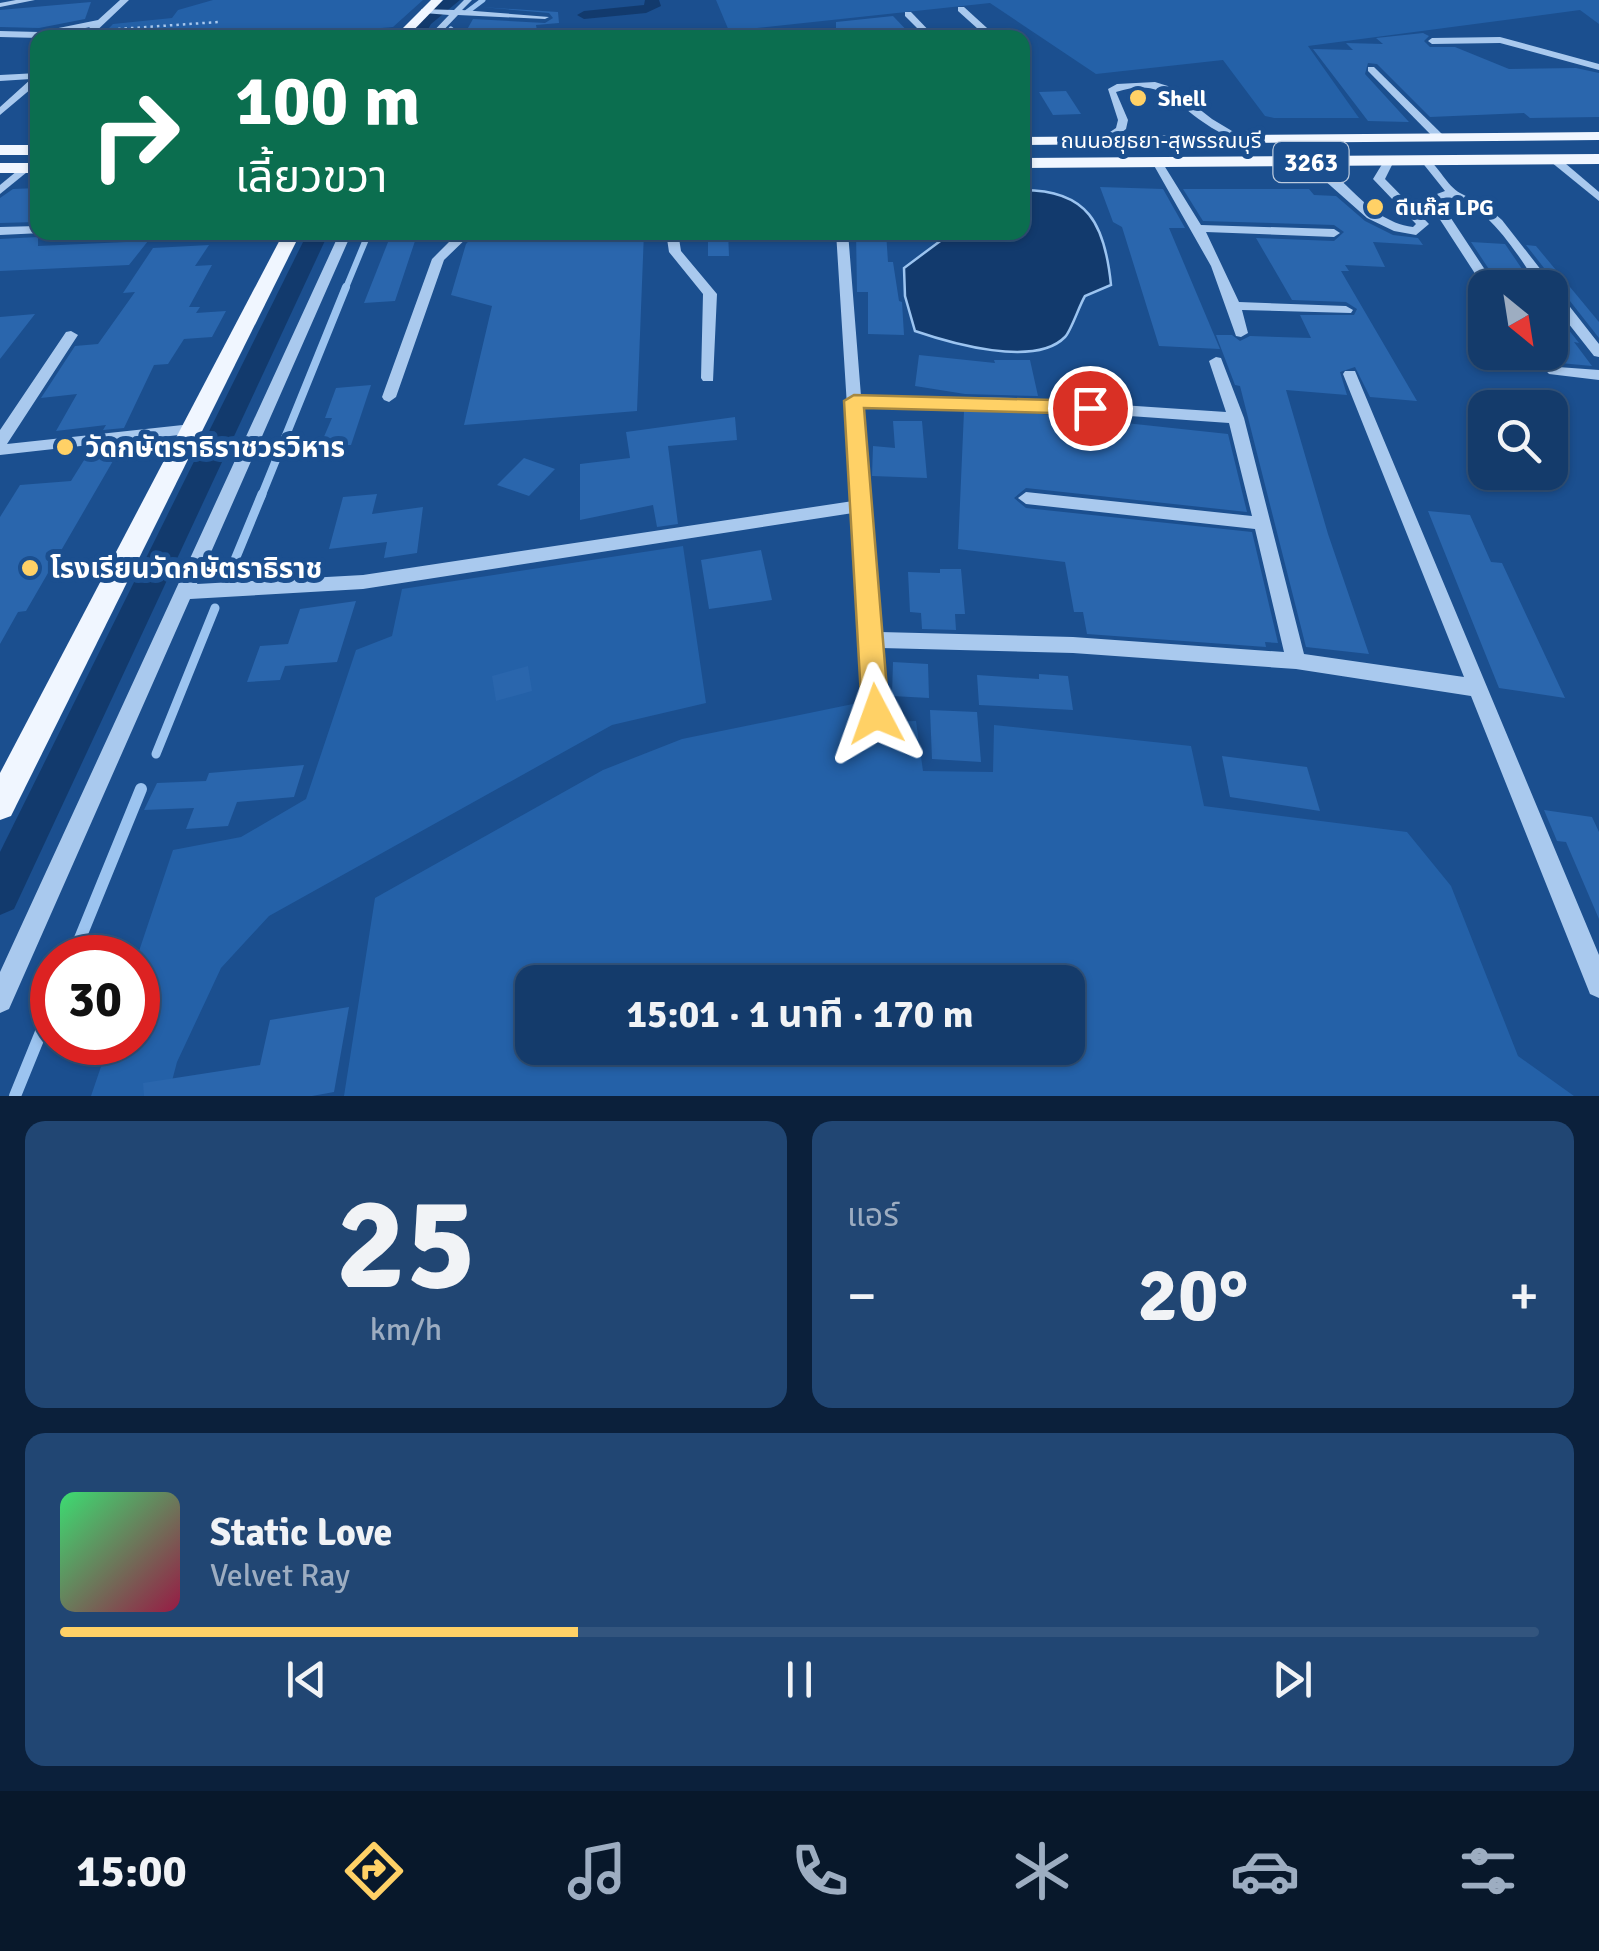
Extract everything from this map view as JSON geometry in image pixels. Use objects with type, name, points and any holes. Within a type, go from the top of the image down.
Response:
[{"type":"main road","points":[[409,30],[432,8]]},
{"type":"main road","name":"ถนนอยุธยา-สุพรรณบุรี","points":[[1030,141],[1599,136]]},
{"type":"main road","points":[[1440,138],[1464,161]]},
{"type":"main road","points":[[0,150],[30,150]]},
{"type":"main road","name":"ถนนอยุธยา-สุพรรณบุรี","points":[[1030,163],[1599,159]]},
{"type":"main road","points":[[0,168],[30,168]]},
{"type":"main road","points":[[0,805],[289,240]]},
{"type":"street","points":[[0,5],[31,0]]},
{"type":"street","points":[[91,30],[125,0]]},
{"type":"street","points":[[414,26],[433,30],[468,0]]},
{"type":"street","points":[[432,8],[450,13],[545,17]]},
{"type":"street","points":[[961,8],[985,30]]},
{"type":"street","points":[[908,14],[924,30]]},
{"type":"street","points":[[63,30],[101,22]]},
{"type":"street","points":[[0,34],[30,35]]},
{"type":"street","points":[[1432,42],[1500,40],[1599,67]]},
{"type":"street","points":[[1371,70],[1440,138]]},
{"type":"street","points":[[0,78],[30,77]]},
{"type":"street","points":[[1106,140],[1121,129],[1123,120],[1111,91],[1118,87],[1155,85],[1178,94],[1208,122],[1242,140]]},
{"type":"street","points":[[0,112],[30,89]]},
{"type":"street","points":[[1554,160],[1599,198]]},
{"type":"street","points":[[1426,161],[1454,194]]},
{"type":"street","points":[[1157,162],[1198,228],[1235,306],[1241,334]]},
{"type":"street","points":[[1310,162],[1337,180],[1383,226],[1416,230],[1423,224],[1379,179],[1388,163]]},
{"type":"street","points":[[0,191],[30,169]]},
{"type":"street","points":[[1479,270],[1432,198],[1454,194],[1480,203],[1534,270]]},
{"type":"street","points":[[1198,228],[1334,232]]},
{"type":"street","points":[[0,230],[30,230]]},
{"type":"street","points":[[0,1000],[342,240]]},
{"type":"street","points":[[390,397],[438,259],[459,240]]},
{"type":"street","points":[[673,240],[675,252],[710,294],[708,378]]},
{"type":"street","points":[[843,240],[876,714]]},
{"type":"street","points":[[1235,306],[1346,310]]},
{"type":"street","points":[[1568,313],[1599,352]]},
{"type":"street","points":[[0,446],[71,335]]},
{"type":"street","points":[[1216,361],[1236,418],[1296,660]]},
{"type":"street","points":[[1553,370],[1599,375]]},
{"type":"street","points":[[1350,374],[1599,986]]},
{"type":"street","points":[[854,401],[1016,403],[1236,418]]},
{"type":"street","points":[[0,446],[192,429]]},
{"type":"street","points":[[1026,498],[1264,524]]},
{"type":"street","points":[[182,592],[363,582],[861,506]]},
{"type":"street","points":[[870,640],[1073,644],[1296,660],[1476,688]]},
{"type":"path","points":[[130,30],[218,22]]},
{"type":"shaded area","points":[[213,0],[423,0],[393,27],[107,30],[113,24],[172,18],[178,10]]},
{"type":"shaded area","points":[[716,0],[1599,0],[1599,24],[1580,10],[1308,46],[1359,118],[1265,116],[1223,60],[1096,74],[990,3],[729,30]]},
{"type":"shaded area","points":[[1030,191],[1063,196],[1089,215],[1104,244],[1111,285],[1085,296],[1065,337],[1034,351],[1014,352],[915,331],[905,296],[904,268],[942,240],[1030,240]]},
{"type":"shaded area","points":[[683,546],[706,703],[612,725],[269,916],[221,968],[177,1062],[168,1096],[91,1096],[102,1065],[160,1065],[160,935],[144,935],[173,850],[241,837],[306,799],[356,650],[392,636],[402,589]]},
{"type":"shaded area","points":[[853,704],[856,723],[916,721],[923,771],[993,772],[994,725],[1191,746],[1204,806],[1407,832],[1451,886],[1518,1056],[1574,1096],[344,1096],[375,898],[603,770],[682,739]]},
{"type":"building","points":[[91,2],[85,19],[39,28],[0,27],[0,10]]},
{"type":"building","points":[[481,7],[558,12],[559,23],[536,25],[537,30],[467,30],[473,19],[545,23],[553,18],[549,13]]},
{"type":"building","points":[[893,16],[906,30],[836,30],[836,22]]},
{"type":"building","points":[[1423,33],[1429,36],[1424,41],[1430,47],[1455,47],[1509,69],[1576,68],[1599,73],[1599,117],[1530,118],[1524,113],[1430,117],[1377,64],[1368,63],[1365,74],[1409,122],[1368,121],[1313,49],[1353,50],[1346,43],[1383,44],[1376,38]]},
{"type":"building","points":[[1066,91],[1081,114],[1053,115],[1039,92]]},
{"type":"building","points":[[1100,187],[1163,189],[1185,228],[1169,228],[1220,349],[1159,346],[1122,227],[1113,222]]},
{"type":"building","points":[[30,188],[30,222],[0,223],[0,198],[13,189]]},
{"type":"building","points":[[1183,189],[1309,189],[1314,195],[1336,196],[1365,221],[1393,235],[1418,238],[1423,245],[1373,242],[1385,267],[1345,265],[1349,271],[1341,271],[1417,401],[1370,397],[1355,367],[1340,372],[1347,395],[1286,390],[1328,534],[1369,654],[1306,647],[1240,386],[1235,385],[1216,335],[1232,335],[1240,341],[1250,336],[1311,338],[1300,315],[1354,315],[1357,309],[1346,302],[1292,300],[1256,238],[1334,241],[1344,232],[1334,225],[1203,221]]},
{"type":"building","points":[[30,237],[38,240],[38,246],[148,241],[129,265],[0,271],[0,239]]},
{"type":"building","points":[[389,240],[415,240],[395,301],[364,303]]},
{"type":"building","points":[[470,240],[644,240],[637,411],[464,425],[492,306],[451,295]]},
{"type":"building","points":[[708,240],[728,240],[729,256],[708,256]]},
{"type":"building","points":[[856,240],[887,240],[888,262],[893,262],[902,302],[904,335],[868,334],[868,292],[857,292]]},
{"type":"building","points":[[1471,242],[1505,244],[1523,270],[1489,270]]},
{"type":"building","points":[[209,245],[195,266],[212,265],[189,307],[200,307],[196,313],[226,311],[212,337],[184,339],[168,364],[154,365],[124,428],[103,430],[106,425],[56,431],[77,394],[41,398],[75,346],[98,344],[135,292],[123,293],[153,248]]},
{"type":"building","points":[[1526,245],[1536,246],[1556,270],[1546,270]]},
{"type":"building","points":[[1568,285],[1599,322],[1599,338],[1568,299]]},
{"type":"building","points":[[35,314],[0,359],[0,317]]},
{"type":"building","points":[[1568,329],[1579,343],[1574,342],[1592,366],[1568,364]]},
{"type":"building","points":[[919,355],[995,363],[994,360],[1030,360],[1038,396],[965,394],[915,386]]},
{"type":"building","points":[[371,385],[351,445],[320,446],[332,418],[325,418],[336,388]]},
{"type":"building","points":[[964,411],[1042,414],[1228,434],[1247,512],[1026,488],[1014,498],[1026,508],[1252,532],[1278,643],[1265,642],[1266,647],[1087,634],[1083,612],[1074,612],[1065,562],[958,549]]},
{"type":"building","points":[[735,417],[737,440],[668,446],[678,524],[657,527],[653,505],[580,520],[580,464],[630,458],[626,432]]},
{"type":"building","points":[[893,421],[922,421],[927,478],[872,476],[873,446],[895,448]]},
{"type":"building","name":"โรงเรียนวัดกษัตราธิราช","points":[[115,446],[111,454],[117,454],[26,611],[18,612],[0,644],[0,517],[20,485],[71,481],[91,449]]},
{"type":"building","points":[[524,458],[555,469],[529,496],[497,485]]},
{"type":"building","points":[[377,494],[372,514],[423,507],[417,553],[384,558],[387,542],[329,549],[343,497]]},
{"type":"building","points":[[1428,511],[1470,515],[1491,562],[1502,563],[1565,698],[1499,688]]},
{"type":"building","points":[[761,550],[772,600],[709,609],[701,560]]},
{"type":"building","points":[[940,569],[961,569],[965,614],[955,614],[956,630],[922,629],[921,613],[910,612],[908,572],[940,573]]},
{"type":"building","points":[[356,601],[337,662],[285,666],[280,680],[247,682],[260,646],[288,644],[300,609]]},
{"type":"building","points":[[893,662],[928,664],[929,698],[892,696]]},
{"type":"building","points":[[528,666],[532,691],[496,701],[492,676]]},
{"type":"building","points":[[1039,674],[1068,676],[1073,710],[979,705],[977,675],[1039,679]]},
{"type":"building","points":[[930,710],[977,712],[981,762],[932,759]]},
{"type":"building","points":[[1222,756],[1307,767],[1320,811],[1230,797]]},
{"type":"building","points":[[304,765],[294,797],[237,802],[228,826],[186,829],[194,808],[144,810],[157,783],[206,781],[209,773]]},
{"type":"building","points":[[1544,810],[1592,817],[1599,832],[1599,919],[1566,842],[1557,841]]},
{"type":"building","points":[[349,1007],[334,1092],[312,1096],[144,1096],[143,1083],[260,1065],[270,1020]]},
{"type":"waterway","points":[[420,30],[453,0]]},
{"type":"waterway","points":[[467,12],[483,0]]},
{"type":"waterway","points":[[584,15],[646,9],[654,6],[652,0]]},
{"type":"waterway","points":[[0,895],[315,240]]},
{"type":"waterway","points":[[345,290],[366,240]]},
{"type":"waterway","points":[[261,497],[346,287]]},
{"type":"waterway","points":[[227,579],[262,494]]},
{"type":"waterway","points":[[156,754],[215,608]]},
{"type":"waterway","points":[[81,935],[141,789]]},
{"type":"waterway","points":[[15,1096],[30,1059]]},
{"type":"place","name":"Shell","points":[[1138,98]]},
{"type":"place","name":"ดีแก๊ส LPG","points":[[1375,207]]},
{"type":"place","name":"วัดกษัตราธิราชวรวิหาร","points":[[65,447]]},
{"type":"place","name":"โรงเรียนวัดกษัตราธิราช","points":[[30,568]]},
{"type":"route","points":[[876,714],[854,401],[1090,408]]}]
